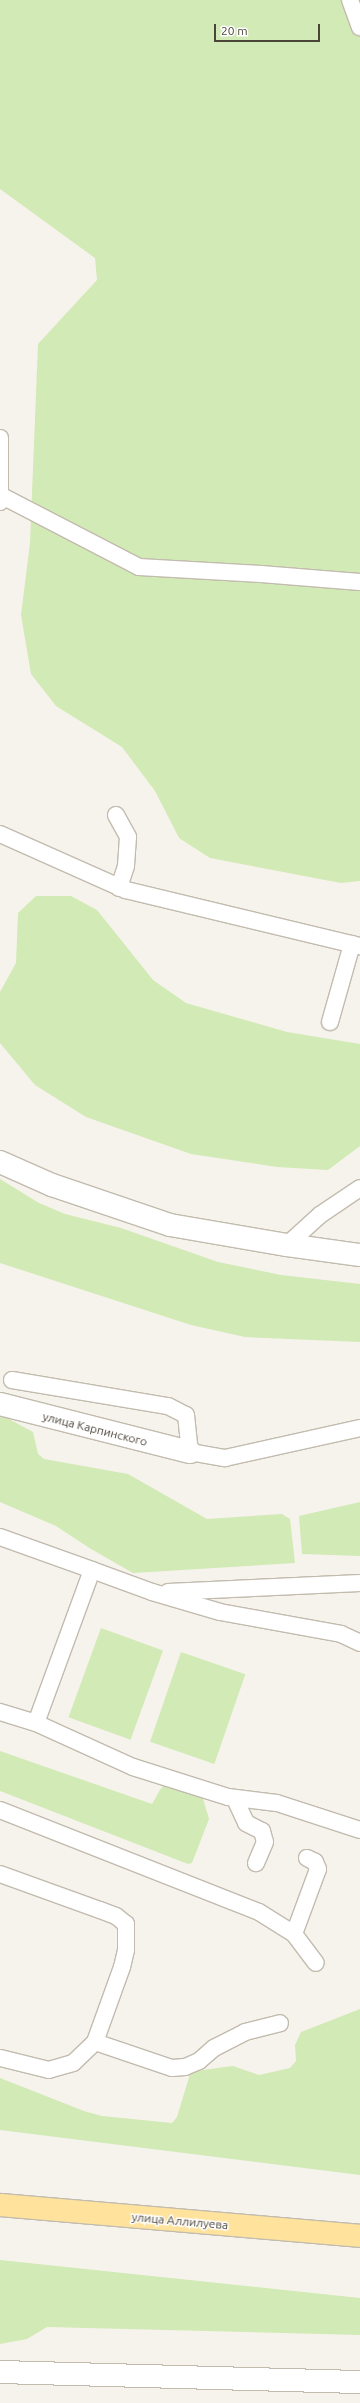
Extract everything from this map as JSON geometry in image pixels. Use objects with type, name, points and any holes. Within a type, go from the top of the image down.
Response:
[{"type":"main road","name":"улица Аллилуева","points":[[0,2205],[360,2236]]},
{"type":"street","points":[[0,1162],[52,1184],[170,1225],[287,1245],[360,1255]]},
{"type":"street","name":"улица Карпинского","points":[[0,1404],[190,1452]]},
{"type":"street","points":[[0,2372],[360,2382]]},
{"type":"lane","points":[[350,0],[360,26]]},
{"type":"lane","points":[[0,438],[1,499],[139,567],[261,574],[360,582]]},
{"type":"lane","points":[[116,815],[128,837],[126,866],[119,888]]},
{"type":"lane","points":[[0,834],[119,888],[356,945],[330,1022]]},
{"type":"lane","points":[[287,1245],[320,1215],[360,1188]]},
{"type":"lane","points":[[12,1380],[168,1406],[186,1415],[190,1452],[225,1458],[360,1428]]},
{"type":"lane","points":[[0,1537],[152,1592],[220,1612],[341,1634],[360,1642]]},
{"type":"lane","points":[[36,1723],[92,1570]]},
{"type":"lane","points":[[152,1592],[360,1583]]},
{"type":"lane","points":[[0,1712],[36,1723],[133,1766],[234,1799],[277,1803],[360,1830]]},
{"type":"lane","points":[[234,1799],[246,1823],[262,1831],[265,1842],[256,1863]]},
{"type":"lane","points":[[0,1810],[259,1912],[294,1934],[316,1962]]},
{"type":"lane","points":[[294,1934],[318,1869],[315,1862],[307,1858]]},
{"type":"lane","points":[[0,1874],[105,1912],[126,1924],[126,1950],[122,1967],[95,2042],[73,2063],[49,2070],[0,2058]]},
{"type":"lane","points":[[95,2042],[172,2068],[185,2067],[199,2061],[214,2048],[245,2032],[280,2023]]},
{"type":"green space","points":[[0,0],[360,0],[360,881],[341,883],[210,858],[179,838],[155,791],[122,747],[56,706],[31,674],[21,615],[30,543],[38,344],[97,280],[95,258],[0,189]]},
{"type":"green space","points":[[36,896],[71,896],[97,910],[153,980],[186,1003],[287,1032],[360,1044],[360,1146],[328,1170],[277,1167],[191,1154],[86,1117],[35,1085],[0,1043],[0,992],[16,963],[18,913]]},
{"type":"green space","points":[[0,1179],[39,1203],[65,1214],[121,1228],[218,1262],[281,1275],[360,1284],[360,1342],[245,1337],[191,1325],[0,1263]]},
{"type":"green space","points":[[0,1417],[7,1418],[33,1432],[38,1454],[44,1459],[128,1474],[207,1519],[282,1514],[290,1519],[295,1563],[133,1573],[91,1549],[56,1526],[0,1502]]},
{"type":"green space","points":[[360,1502],[360,1556],[302,1554],[299,1516]]},
{"type":"green space","points":[[101,1628],[163,1651],[131,1740],[69,1717]]},
{"type":"green space","points":[[181,1652],[245,1674],[214,1764],[150,1742]]},
{"type":"green space","points":[[0,1751],[152,1804],[160,1790],[171,1776],[202,1795],[209,1819],[192,1863],[188,1864],[0,1791]]},
{"type":"green space","points":[[360,2009],[360,2175],[0,2130],[0,2078],[84,2111],[102,2116],[172,2123],[177,2117],[190,2074],[195,2071],[233,2066],[259,2075],[290,2068],[296,2061],[295,2045],[301,2032]]},
{"type":"green space","points":[[0,2260],[360,2298],[360,2335],[47,2327],[27,2339],[0,2344]]}]
